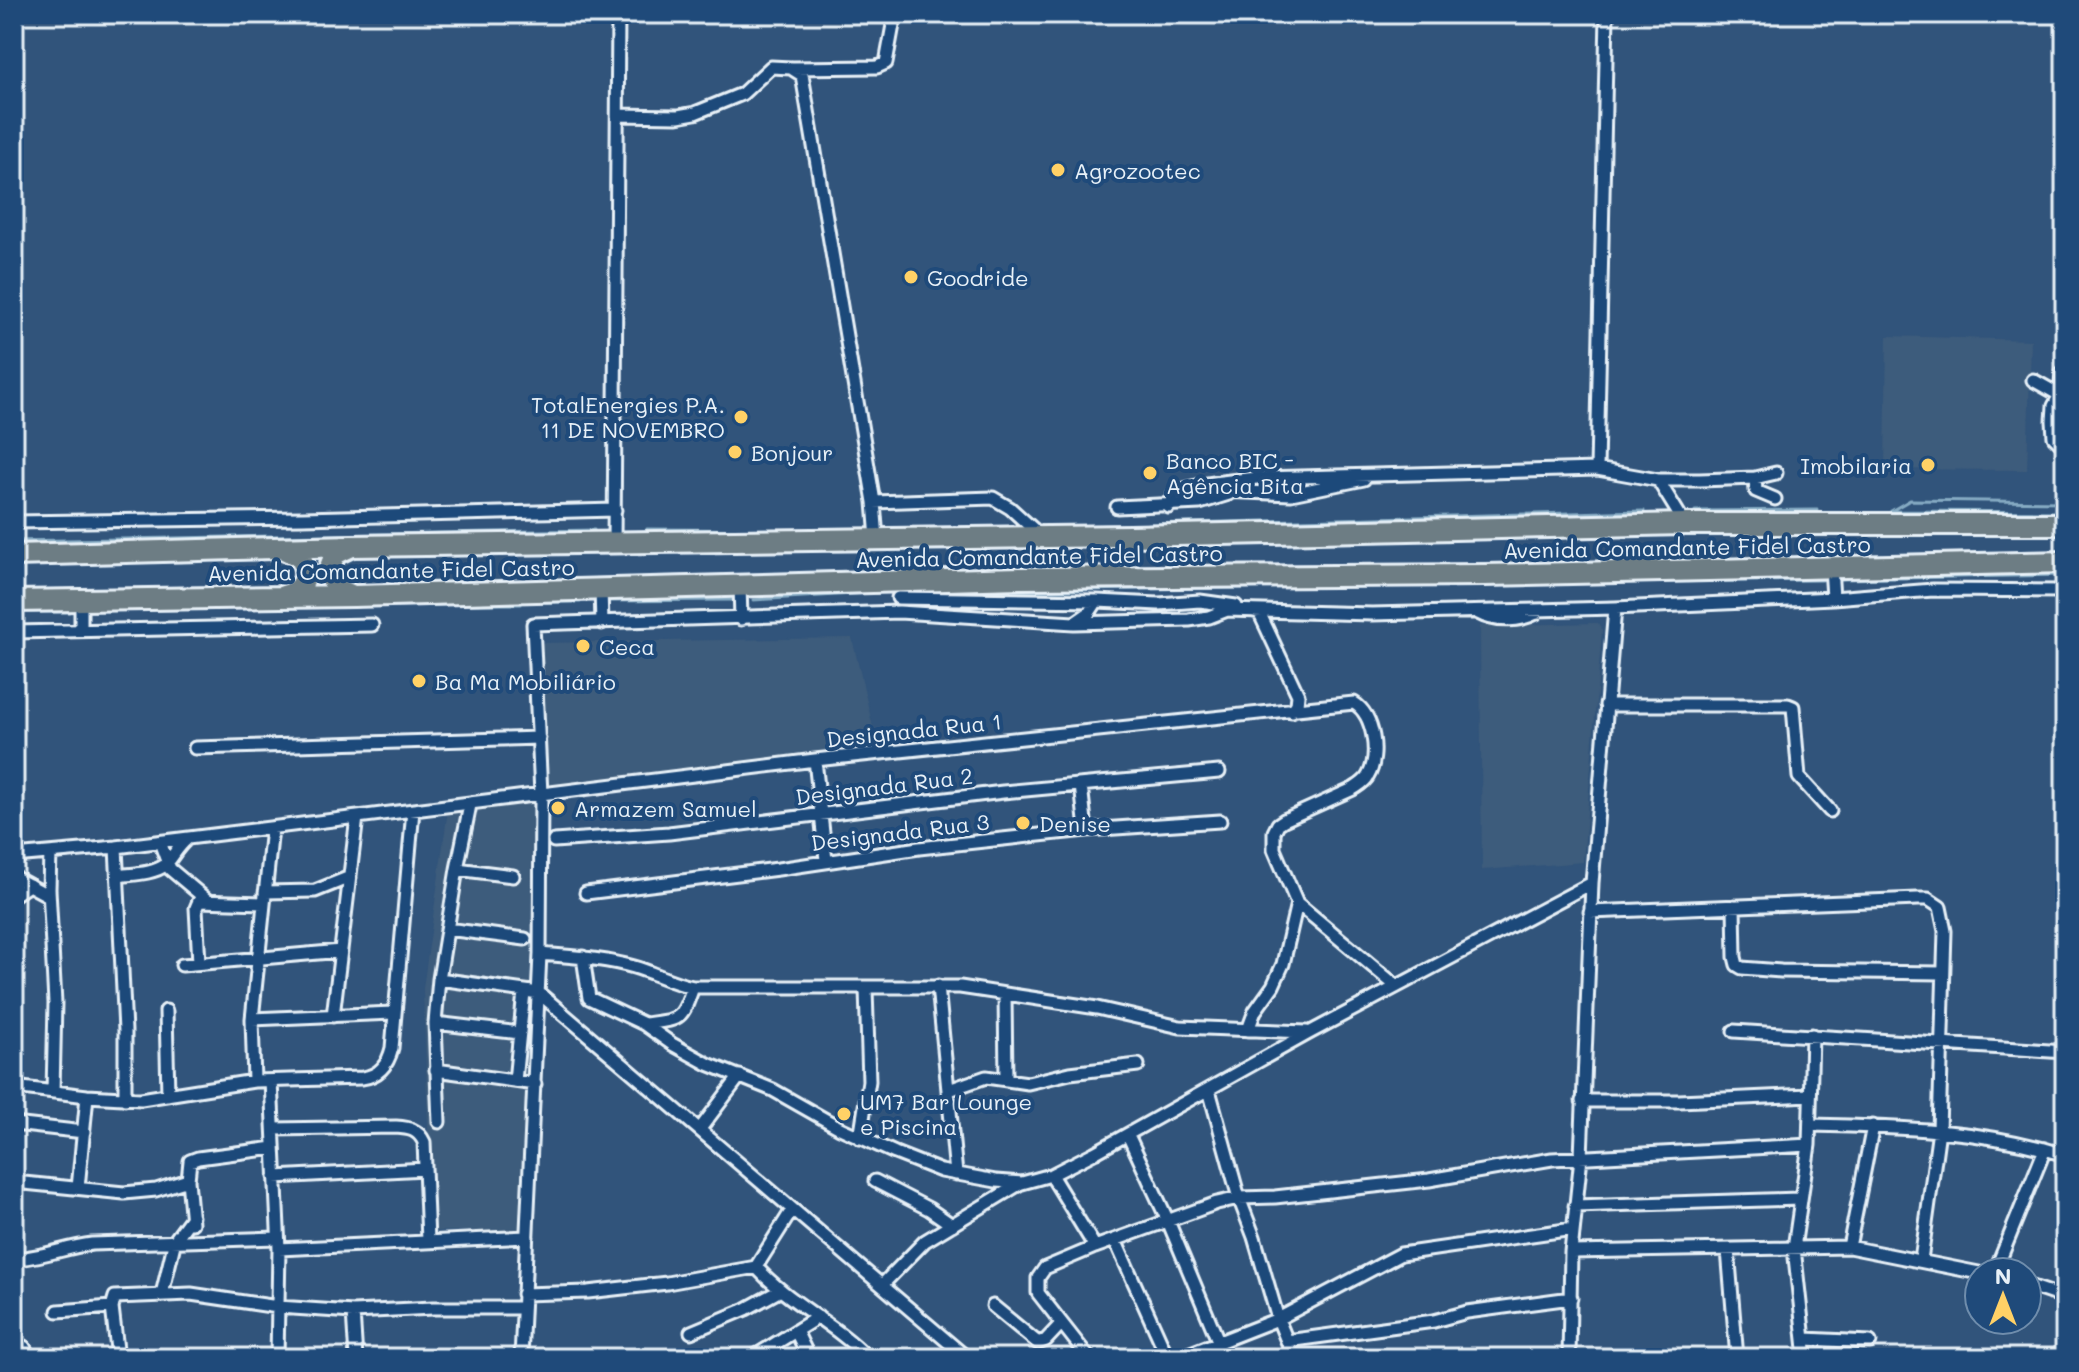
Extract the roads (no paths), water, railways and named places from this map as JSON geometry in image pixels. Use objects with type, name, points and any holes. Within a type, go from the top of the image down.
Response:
[{"type":"highway","name":"Avenida Comandante Fidel Castro","points":[[14,555],[352,546],[1685,524],[2065,524]]},
{"type":"highway","points":[[352,546],[335,554],[328,572],[336,588],[354,596]]},
{"type":"highway","points":[[282,548],[294,551],[300,557],[306,572],[298,590],[283,596]]},
{"type":"highway","name":"Avenida Comandante Fidel Castro","points":[[14,601],[354,596],[740,585],[898,590],[2065,562]]},
{"type":"street","points":[[614,543],[618,14]]},
{"type":"street","points":[[618,115],[687,115],[742,94],[771,67],[877,67],[886,63],[895,14]]},
{"type":"street","points":[[1597,469],[1607,14]]},
{"type":"street","points":[[791,68],[804,79],[874,502],[877,539]]},
{"type":"street","points":[[2065,370],[2062,373],[2062,397],[2054,406],[2053,421],[2054,437],[2065,443]]},
{"type":"street","points":[[2033,380],[2062,397]]},
{"type":"street","points":[[1169,507],[1175,492],[1187,488],[1257,478],[1597,469],[1658,480],[1755,478],[1776,473]]},
{"type":"street","points":[[1187,488],[1291,494],[1382,474]]},
{"type":"street","points":[[1755,478],[1756,491],[1775,499]]},
{"type":"street","points":[[1658,480],[1685,524]]},
{"type":"street","points":[[1117,507],[1169,507],[1200,503],[1233,493]]},
{"type":"street","points":[[874,502],[993,498],[1003,502],[1042,537]]},
{"type":"street","points":[[14,522],[615,510]]},
{"type":"street","points":[[1831,567],[1833,598]]},
{"type":"street","points":[[740,585],[741,619]]},
{"type":"street","points":[[601,589],[602,623]]},
{"type":"street","points":[[899,612],[898,590],[1147,604],[1220,602],[1259,612]]},
{"type":"street","points":[[521,1358],[540,954],[541,794],[533,624],[899,612],[1074,623],[1189,620],[1227,610],[1372,614],[1615,608],[1933,590],[2065,591]]},
{"type":"street","points":[[81,600],[81,630]]},
{"type":"street","points":[[1074,623],[1089,613],[1097,601]]},
{"type":"street","points":[[1147,604],[1189,620]]},
{"type":"street","points":[[1569,1358],[1571,1252],[1581,1157],[1590,912],[1615,608]]},
{"type":"street","points":[[1259,612],[1298,695],[1292,711]]},
{"type":"street","points":[[14,632],[372,625]]},
{"type":"street","name":"Designada Rua 1","points":[[14,856],[187,839],[815,760],[1354,703],[1363,710],[1370,724],[1374,753],[1372,767],[1364,782],[1284,820],[1276,827],[1274,849],[1297,903]]},
{"type":"street","points":[[1606,705],[1793,707],[1799,777],[1830,811]]},
{"type":"street","points":[[195,748],[539,738]]},
{"type":"street","points":[[815,760],[826,860]]},
{"type":"street","name":"Designada Rua 2","points":[[554,841],[669,833],[821,813],[1219,772]]},
{"type":"street","points":[[1081,785],[1086,830]]},
{"type":"street","points":[[439,1122],[435,1023],[439,979],[470,805]]},
{"type":"street","points":[[14,1087],[125,1099],[254,1081],[370,1077],[385,1066],[389,1057],[413,810]]},
{"type":"street","points":[[333,1016],[357,817]]},
{"type":"street","name":"Designada Rua 3","points":[[586,893],[826,860],[1086,830],[1220,821]]},
{"type":"street","points":[[254,1081],[252,1019],[272,828]]},
{"type":"street","points":[[118,876],[157,869],[166,864],[175,848],[187,839]]},
{"type":"street","points":[[160,842],[166,864],[207,900]]},
{"type":"street","points":[[116,847],[125,1031],[125,1099]]},
{"type":"street","points":[[50,853],[49,896],[55,1003],[53,1092]]},
{"type":"street","points":[[457,869],[513,876]]},
{"type":"street","points":[[14,877],[49,896]]},
{"type":"street","points":[[199,963],[196,904],[207,900],[315,891],[350,877]]},
{"type":"street","points":[[882,1285],[925,1241],[1022,1183],[1051,1175],[1128,1135],[1309,1033],[1592,883]]},
{"type":"street","points":[[14,895],[29,885]]},
{"type":"street","points":[[1590,912],[1928,899],[1940,907],[1945,920],[1939,1130],[1921,1260]]},
{"type":"street","points":[[1248,1030],[1255,1011],[1273,986],[1283,964],[1297,903],[1396,986]]},
{"type":"street","points":[[1734,906],[1735,957],[1737,965],[1742,968],[1942,973]]},
{"type":"street","points":[[447,929],[525,939]]},
{"type":"street","points":[[182,965],[341,951]]},
{"type":"street","points":[[540,954],[583,957],[636,968],[676,984],[693,987],[866,989],[938,986],[1105,1010],[1170,1025],[1309,1033]]},
{"type":"street","points":[[583,957],[589,998],[644,1024],[708,1064],[782,1094],[860,1138],[941,1171],[1022,1183]]},
{"type":"street","points":[[439,979],[539,993],[967,1358]]},
{"type":"street","points":[[938,986],[956,1174]]},
{"type":"street","points":[[644,1024],[678,1018],[685,1012],[693,987]]},
{"type":"street","points":[[860,1138],[869,1081],[866,989]]},
{"type":"street","points":[[515,1081],[524,992]]},
{"type":"street","points":[[1005,994],[1006,1080]]},
{"type":"street","points":[[166,1011],[168,1095]]},
{"type":"street","points":[[252,1019],[393,1013]]},
{"type":"street","points":[[435,1023],[520,1033]]},
{"type":"street","points":[[1734,1031],[2065,1052]]},
{"type":"street","points":[[1806,1358],[1794,1248],[1809,1145],[1812,1035]]},
{"type":"street","points":[[949,1090],[979,1078],[1038,1082],[1070,1073],[1138,1065]]},
{"type":"street","points":[[436,1070],[535,1084]]},
{"type":"street","points":[[700,1129],[740,1076]]},
{"type":"street","points":[[271,1081],[279,1243],[277,1358]]},
{"type":"street","points":[[1209,1090],[1239,1198],[1278,1319],[1294,1358]]},
{"type":"street","points":[[1582,1101],[1679,1101],[1810,1095]]},
{"type":"street","points":[[78,1188],[87,1096]]},
{"type":"street","points":[[14,1124],[84,1132]]},
{"type":"street","points":[[1810,1125],[1939,1130],[2000,1138],[2065,1155]]},
{"type":"street","points":[[1849,1247],[1873,1126]]},
{"type":"street","points":[[274,1129],[410,1128],[417,1132],[424,1142],[428,1241]]},
{"type":"street","points":[[1128,1135],[1219,1343]]},
{"type":"street","points":[[1089,1358],[1038,1293],[1038,1278],[1045,1268],[1206,1206],[1239,1198],[1429,1180],[1552,1159],[1809,1145]]},
{"type":"street","points":[[193,1239],[188,1180],[190,1161],[274,1148]]},
{"type":"street","points":[[2002,1256],[2045,1149]]},
{"type":"street","points":[[275,1177],[425,1169]]},
{"type":"street","points":[[1051,1175],[1095,1247]]},
{"type":"street","points":[[14,1182],[124,1193],[146,1192],[188,1180]]},
{"type":"street","points":[[875,1181],[929,1209],[952,1225]]},
{"type":"street","points":[[1575,1206],[1799,1199]]},
{"type":"street","points":[[523,1294],[588,1292],[667,1283],[756,1267],[792,1210]]},
{"type":"street","points":[[162,1294],[175,1240],[192,1217]]},
{"type":"street","points":[[1178,1358],[1278,1319],[1401,1254],[1573,1229]]},
{"type":"street","points":[[14,1259],[92,1244],[193,1239],[279,1243],[527,1237]]},
{"type":"street","points":[[1115,1240],[1168,1358]]},
{"type":"street","points":[[1571,1252],[1849,1247],[1963,1269]]},
{"type":"street","points":[[1728,1250],[1737,1358]]},
{"type":"street","points":[[756,1267],[779,1291],[852,1342],[868,1358]]},
{"type":"street","points":[[2043,1290],[2065,1298]]},
{"type":"street","points":[[691,1332],[779,1291]]},
{"type":"street","points":[[118,1358],[112,1307],[115,1297],[191,1294],[278,1307],[353,1312],[522,1308]]},
{"type":"street","points":[[1287,1341],[1571,1298]]},
{"type":"street","points":[[993,1306],[1038,1343],[1046,1340],[1061,1324]]},
{"type":"street","points":[[58,1311],[112,1307]]},
{"type":"street","points":[[353,1312],[356,1358]]},
{"type":"street","points":[[757,1357],[818,1317]]},
{"type":"street","points":[[796,1331],[809,1358]]},
{"type":"street","points":[[1805,1339],[1870,1342]]},
{"type":"street","points":[[14,1344],[24,1347],[30,1358]]},
{"type":"waterway","points":[[1891,511],[1910,500],[2065,502]]},
{"type":"waterway","points":[[1695,511],[1817,510]]},
{"type":"waterway","points":[[1149,524],[1644,511]]},
{"type":"waterway","points":[[1891,511],[2065,512]]},
{"type":"waterway","points":[[1077,527],[1089,526]]},
{"type":"waterway","points":[[647,529],[841,530]]},
{"type":"waterway","points":[[14,541],[594,530]]},
{"type":"waterway","points":[[1840,579],[2065,575]]},
{"type":"waterway","points":[[1558,583],[1822,580]]},
{"type":"waterway","points":[[908,592],[1383,586]]},
{"type":"waterway","points":[[753,600],[887,592]]},
{"type":"waterway","points":[[605,601],[732,600]]},
{"type":"waterway","points":[[546,602],[580,602]]},
{"type":"waterway","points":[[466,604],[521,604]]},
{"type":"waterway","points":[[92,611],[446,605]]},
{"type":"waterway","points":[[14,612],[69,612]]},
{"type":"place","name":"Agrozootec","points":[[1058,170]]},
{"type":"place","name":"Goodride","points":[[911,277]]},
{"type":"place","name":"TotalEnergies P.A. 11 DE NOVEMBRO","points":[[741,417]]},
{"type":"place","name":"Bonjour","points":[[735,452]]},
{"type":"place","name":"Imobilaria","points":[[1928,465]]},
{"type":"place","name":"Banco BIC - Agência Bita","points":[[1150,473]]},
{"type":"place","name":"Ceca","points":[[583,646]]},
{"type":"place","name":"Ba Ma Mobiliário","points":[[419,681]]},
{"type":"place","name":"Armazem Samuel","points":[[558,808]]},
{"type":"place","name":"Denise","points":[[1023,823]]},
{"type":"place","name":"UM7 Bar Lounge e Piscina","points":[[844,1114]]}]
